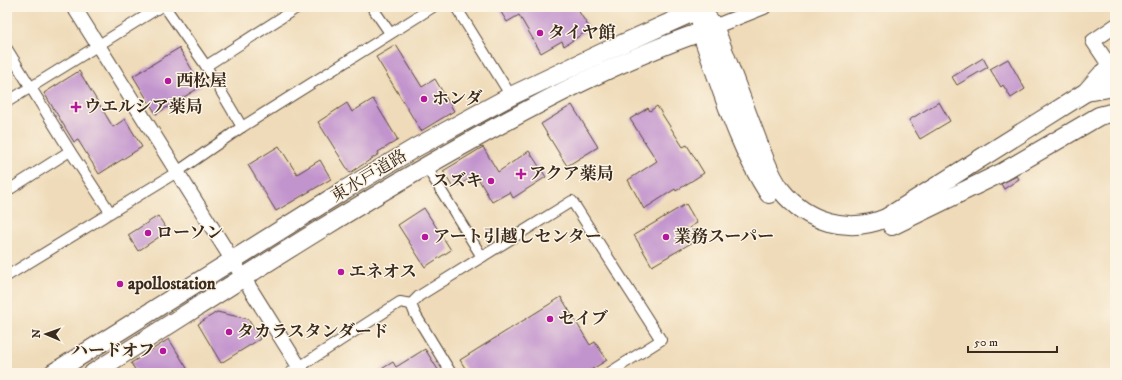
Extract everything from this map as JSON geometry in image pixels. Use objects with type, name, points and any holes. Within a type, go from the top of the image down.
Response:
[{"type":"highway","name":"東水戸道路","points":[[53,373],[346,189],[408,152],[511,96],[702,8]]},
{"type":"highway","points":[[702,8],[748,158],[771,197],[789,215],[809,229],[832,236],[870,236],[881,232],[1003,172],[1107,114],[1115,97]]},
{"type":"highway","name":"東水戸道路","points":[[93,373],[243,277],[426,166],[521,113],[581,83],[671,42],[708,29]]},
{"type":"highway","points":[[708,29],[771,174],[780,189],[789,200],[811,216],[824,222],[837,224],[864,225],[886,218],[1086,92],[1111,64]]},
{"type":"highway","points":[[1086,92],[1109,88],[1115,85]]},
{"type":"street","points":[[74,7],[243,277],[298,371],[400,302],[411,304]]},
{"type":"street","points":[[7,102],[160,7]]},
{"type":"street","points":[[165,7],[206,66],[242,127]]},
{"type":"street","points":[[206,66],[298,7]]},
{"type":"street","points":[[372,7],[390,33]]},
{"type":"street","points":[[7,276],[176,172],[242,127],[433,7]]},
{"type":"street","points":[[456,7],[511,96]]},
{"type":"street","points":[[708,29],[764,7]]},
{"type":"street","points":[[1111,64],[1093,41],[1115,26]]},
{"type":"street","points":[[7,49],[70,151],[110,212]]},
{"type":"street","points":[[7,191],[70,151]]},
{"type":"street","points":[[426,166],[482,257]]},
{"type":"street","points":[[411,304],[418,296],[572,201],[661,340],[608,373]]},
{"type":"street","points":[[411,304],[415,314],[451,373]]},
{"type":"building","points":[[498,7],[576,7],[590,29],[564,46],[562,41],[541,53],[519,15],[507,22]]},
{"type":"building","name":"ホンダ","points":[[396,45],[422,87],[435,79],[454,111],[421,131],[376,57]]},
{"type":"building","name":"西松屋","points":[[179,48],[202,86],[156,114],[133,76]]},
{"type":"building","points":[[983,58],[988,67],[957,85],[952,77]]},
{"type":"building","points":[[1008,59],[1025,89],[1011,98],[1003,85],[1001,87],[990,69]]},
{"type":"building","points":[[79,71],[113,127],[125,119],[142,147],[99,174],[78,140],[74,142],[44,93]]},
{"type":"building","points":[[373,99],[398,140],[378,152],[379,154],[350,173],[318,122],[347,103],[352,112]]},
{"type":"building","points":[[939,102],[950,121],[920,139],[909,120]]},
{"type":"building","points":[[572,105],[598,147],[567,166],[541,124]]},
{"type":"building","points":[[657,106],[683,147],[687,145],[704,173],[676,191],[675,189],[644,209],[628,180],[657,161],[630,119],[648,108],[650,111]]},
{"type":"building","points":[[279,146],[297,174],[320,160],[331,179],[276,211],[248,165]]},
{"type":"building","points":[[483,147],[498,172],[529,151],[546,177],[513,198],[510,192],[492,202],[476,175],[453,188],[443,171]]},
{"type":"building","points":[[1017,176],[1019,179],[1004,189],[1001,184]]},
{"type":"building","name":"業務スーパー","points":[[686,204],[697,223],[690,227],[698,239],[652,266],[634,235]]},
{"type":"building","name":"アート引越しセンター","points":[[424,208],[451,250],[425,267],[398,225]]},
{"type":"building","name":"ローソン","points":[[158,216],[168,231],[138,251],[128,235]]},
{"type":"building","name":"セイブ","points":[[561,297],[590,345],[595,342],[607,360],[586,373],[468,373],[460,360]]},
{"type":"building","name":"タカラスタンダード","points":[[217,312],[248,319],[260,339],[221,363],[198,324]]},
{"type":"building","name":"ハードオフ","points":[[169,339],[190,373],[137,373],[131,363]]},
{"type":"building","points":[[425,349],[440,373],[375,373],[393,362],[396,367]]},
{"type":"place","name":"タイヤ館","points":[[540,33]]},
{"type":"place","name":"西松屋","points":[[168,81]]},
{"type":"place","name":"ホンダ","points":[[424,99]]},
{"type":"place","name":"ウエルシア薬局","points":[[76,107]]},
{"type":"place","name":"アクア薬局","points":[[521,174]]},
{"type":"place","name":"スズキ","points":[[491,181]]},
{"type":"place","name":"ローソン","points":[[148,233]]},
{"type":"place","name":"アート引越しセンター","points":[[425,237]]},
{"type":"place","name":"業務スーパー","points":[[666,237]]},
{"type":"place","name":"エネオス","points":[[341,272]]},
{"type":"place","name":"apollostation","points":[[120,284]]},
{"type":"place","name":"セイブ","points":[[550,319]]},
{"type":"place","name":"タカラスタンダード","points":[[229,332]]},
{"type":"place","name":"ハードオフ","points":[[163,351]]}]
